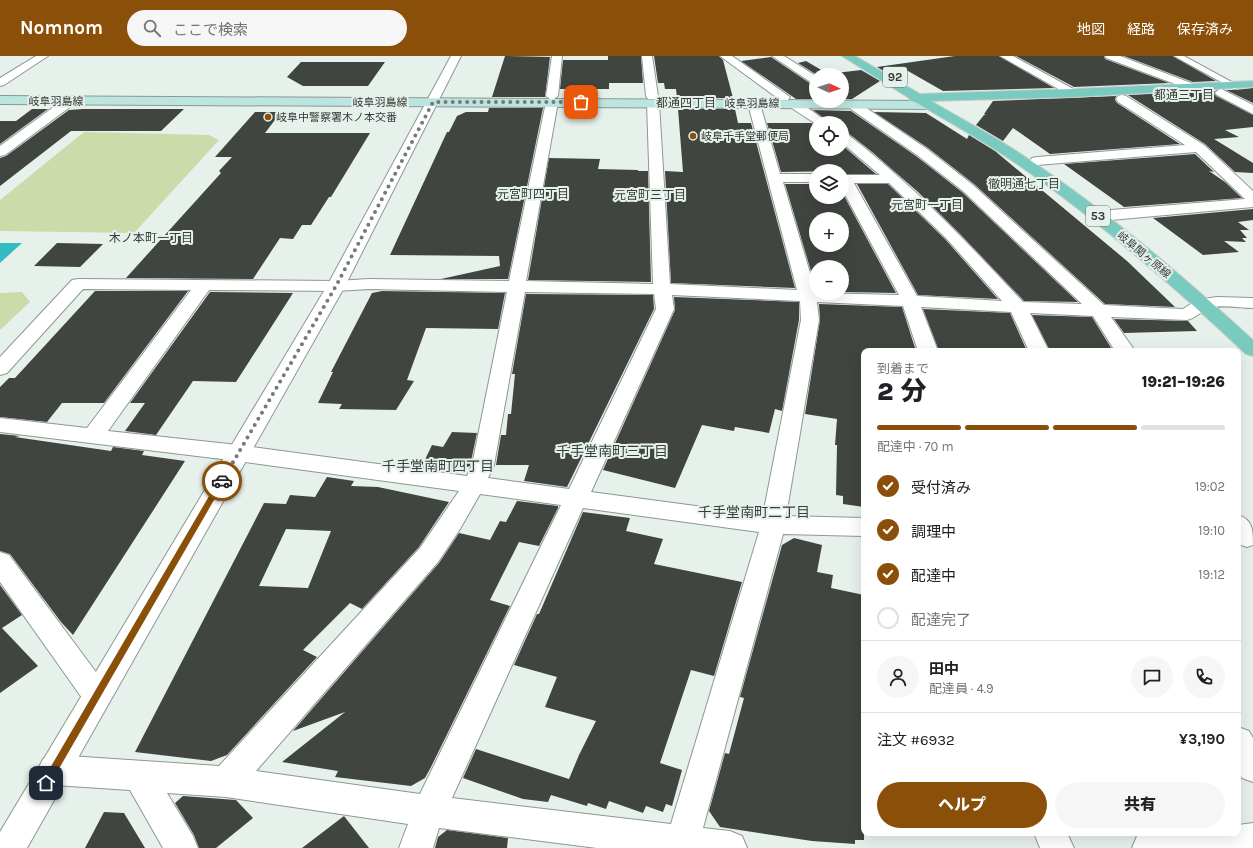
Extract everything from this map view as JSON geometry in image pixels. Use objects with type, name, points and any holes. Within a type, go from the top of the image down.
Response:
[{"type":"main road","name":"92","points":[[847,56],[929,101]]},
{"type":"main road","name":"92","points":[[860,56],[929,101]]},
{"type":"main road","points":[[929,101],[1253,84]]},
{"type":"main road","points":[[929,101],[1122,99],[1253,92]]},
{"type":"main road","name":"岐阜羽島線","points":[[0,94],[434,99]]},
{"type":"main road","name":"岐阜羽島線","points":[[652,100],[754,104],[809,98]]},
{"type":"main road","name":"岐阜羽島線","points":[[0,100],[552,99],[809,100]]},
{"type":"main road","name":"岐阜羽島線","points":[[849,101],[929,101]]},
{"type":"main road","name":"岐阜関ヶ原線","points":[[929,101],[1037,161],[1111,215],[1210,303],[1253,350]]},
{"type":"main road","name":"岐阜関ヶ原線","points":[[929,101],[1045,177],[1210,303],[1253,333]]},
{"type":"street","points":[[0,83],[43,56]]},
{"type":"street","points":[[9,848],[336,286],[456,56]]},
{"type":"street","points":[[226,782],[429,555],[453,522],[483,465],[518,286],[552,99],[557,56]]},
{"type":"street","points":[[416,848],[429,811],[665,309],[662,288],[652,100],[647,56]]},
{"type":"street","points":[[725,56],[813,116]]},
{"type":"street","points":[[777,56],[809,77]]},
{"type":"street","points":[[1005,56],[1073,93]]},
{"type":"street","points":[[1110,56],[1195,88]]},
{"type":"street","points":[[1221,93],[1253,110]]},
{"type":"street","points":[[1122,99],[1199,148],[1253,199]]},
{"type":"street","points":[[0,152],[70,101]]},
{"type":"street","points":[[849,102],[922,152],[968,188],[1098,310],[1123,348]]},
{"type":"street","points":[[682,845],[773,525],[810,320],[810,307],[754,104]]},
{"type":"street","points":[[849,143],[893,179],[952,235],[1018,306],[1038,348]]},
{"type":"street","points":[[1037,161],[1199,148]]},
{"type":"street","points":[[774,178],[809,178]]},
{"type":"street","points":[[849,179],[893,179]]},
{"type":"street","points":[[849,190],[910,300],[927,348]]},
{"type":"street","points":[[1111,215],[1253,203]]},
{"type":"street","points":[[0,368],[78,284],[336,286],[369,284],[662,288],[1187,315],[1210,303],[1253,303]]},
{"type":"street","points":[[93,436],[204,285]]},
{"type":"street","points":[[0,425],[238,453],[773,525],[861,527]]},
{"type":"street","points":[[4,577],[97,696]]},
{"type":"street","points":[[1241,746],[1253,767]]},
{"type":"street","points":[[54,770],[226,782],[682,845],[730,848]]},
{"type":"street","points":[[140,777],[181,848]]},
{"type":"street","points":[[1051,836],[1057,848]]},
{"type":"street","points":[[1149,848],[1253,840]]},
{"type":"lane","points":[[1178,56],[1235,86]]},
{"type":"green space","points":[[84,132],[209,135],[219,140],[134,233],[0,231],[0,200]]},
{"type":"green space","points":[[22,292],[30,302],[0,330],[0,293]]},
{"type":"water","points":[[0,243],[22,243],[0,263]]},
{"type":"building","points":[[505,56],[550,57],[545,97],[492,97]]},
{"type":"building","points":[[608,56],[641,56],[643,83],[609,83],[609,89],[560,89],[563,60],[608,60]]},
{"type":"building","points":[[654,56],[719,56],[723,60],[733,98],[677,98],[676,89],[665,89],[664,83],[658,83]]},
{"type":"building","points":[[955,56],[999,56],[1054,88],[943,91],[901,67],[890,75],[877,67]]},
{"type":"building","points":[[1016,56],[1104,56],[1105,59],[1169,83],[1074,87]]},
{"type":"building","points":[[1124,56],[1173,56],[1216,81],[1193,82]]},
{"type":"building","points":[[771,57],[809,83],[809,99],[796,99],[741,61]]},
{"type":"building","points":[[806,61],[818,68],[809,68],[809,70],[798,63]]},
{"type":"building","points":[[301,62],[385,62],[368,86],[303,86],[287,77]]},
{"type":"building","points":[[861,70],[880,81],[852,99],[849,99],[849,71]]},
{"type":"building","points":[[1253,88],[1253,103],[1226,90],[1235,90]]},
{"type":"building","points":[[1215,91],[1214,93],[1216,96],[1253,115],[1253,127],[1225,130],[1239,137],[1214,139],[1253,163],[1253,173],[1235,172],[1205,144],[1128,95]]},
{"type":"building","points":[[1116,96],[1115,100],[1117,103],[1180,144],[1050,154],[1013,128],[1003,141],[976,125],[984,115],[986,115],[984,114],[993,101]]},
{"type":"building","points":[[489,108],[543,108],[508,279],[441,279],[500,266],[499,256],[390,255],[447,132],[449,132],[457,116],[466,112],[488,112]]},
{"type":"building","points":[[32,109],[48,109],[0,144],[0,121],[16,121]]},
{"type":"building","points":[[184,109],[161,131],[71,131],[0,186],[0,158],[6,156],[69,110]]},
{"type":"building","points":[[678,109],[735,109],[738,123],[751,123],[795,288],[671,283],[665,171],[683,172]]},
{"type":"building","points":[[813,110],[851,111],[916,156],[962,192],[1078,302],[1024,301],[918,192],[849,134],[849,116],[821,116]]},
{"type":"building","points":[[255,112],[281,112],[265,133],[370,133],[331,197],[329,197],[311,225],[302,225],[293,239],[280,238],[253,279],[126,278],[221,173],[219,171],[232,157],[215,157]]},
{"type":"building","points":[[874,112],[926,113],[967,139],[969,135],[995,151],[1127,261],[1175,307],[1105,304],[974,184],[928,148]]},
{"type":"building","points":[[767,123],[809,123],[809,156],[849,156],[849,151],[876,174],[849,174],[849,164],[809,164],[809,172],[781,172]]},
{"type":"building","points":[[1195,154],[1214,172],[1209,171],[1225,182],[1242,198],[1124,207],[1064,164]]},
{"type":"building","points":[[549,158],[600,159],[598,169],[648,171],[651,282],[528,280]]},
{"type":"building","points":[[785,184],[809,184],[809,204],[848,204],[896,293],[849,292],[849,260],[809,260],[809,265]]},
{"type":"building","points":[[857,184],[888,184],[945,239],[998,299],[918,295]]},
{"type":"building","points":[[1253,209],[1253,220],[1238,222],[1249,230],[1240,230],[1247,238],[1242,238],[1246,242],[1224,241],[1239,252],[1203,255],[1153,218]]},
{"type":"building","points":[[57,243],[103,244],[80,267],[34,266]]},
{"type":"building","points":[[95,291],[188,291],[104,403],[62,403],[47,422],[0,417],[0,387],[9,378],[15,378]]},
{"type":"building","points":[[382,291],[505,293],[498,329],[426,328],[407,380],[414,381],[396,410],[339,409],[342,404],[318,403],[333,372],[331,372],[372,293]]},
{"type":"building","points":[[210,292],[293,293],[236,382],[193,381],[156,435],[125,431],[145,403],[130,403]]},
{"type":"building","points":[[526,294],[653,295],[654,309],[567,487],[524,481],[529,465],[496,465],[501,435],[506,435],[508,414],[511,414],[515,374],[512,374]]},
{"type":"building","points":[[674,297],[799,302],[799,320],[782,411],[775,409],[769,433],[735,427],[734,431],[702,425],[675,488],[603,470],[675,310]]},
{"type":"building","points":[[819,304],[902,307],[915,348],[861,348],[861,507],[843,504],[843,496],[836,495],[837,445],[835,445],[837,419],[805,414],[820,320]]},
{"type":"building","points":[[923,309],[1010,313],[1026,348],[938,348]]},
{"type":"building","points":[[1032,315],[1092,317],[1111,348],[1048,348]]},
{"type":"building","points":[[1114,319],[1188,321],[1197,331],[1124,333]]},
{"type":"building","points":[[452,432],[477,433],[470,466],[450,472],[421,468],[432,445],[443,447]]},
{"type":"building","points":[[0,434],[111,451],[113,447],[144,451],[142,455],[185,461],[73,635],[61,622],[10,554],[0,551]]},
{"type":"building","points":[[327,477],[354,481],[351,486],[378,487],[449,502],[419,547],[362,609],[350,603],[303,650],[317,657],[227,755],[211,761],[135,752],[264,503],[286,504],[290,495],[315,497]],"holes":[[[286,529],[331,531],[308,588],[259,586]]]},
{"type":"building","points":[[517,501],[558,506],[558,508],[539,546],[519,542],[490,600],[510,606],[425,778],[411,786],[335,777],[338,771],[282,762],[345,712],[293,731],[439,563],[459,533],[490,540],[500,521],[506,522]]},
{"type":"building","points":[[583,512],[630,518],[626,531],[663,539],[654,564],[742,582],[714,676],[691,670],[660,763],[682,770],[672,806],[666,804],[663,812],[646,806],[643,813],[609,801],[606,809],[588,803],[587,806],[551,795],[548,802],[523,799],[463,778],[476,749],[569,779],[596,721],[545,707],[557,677],[514,665],[537,614],[539,614]]},
{"type":"building","points":[[794,538],[822,545],[817,572],[833,575],[831,588],[861,594],[861,836],[864,836],[864,840],[855,840],[855,844],[812,841],[720,827],[709,811],[725,753],[729,754],[744,698],[740,697],[782,545]]},
{"type":"building","points":[[0,585],[22,615],[2,628],[38,666],[0,693]]},
{"type":"building","points":[[183,796],[236,800],[253,818],[216,848],[199,848],[194,835],[175,803]]},
{"type":"building","points":[[104,812],[124,813],[145,848],[85,848]]},
{"type":"building","points":[[344,816],[369,848],[302,848]]},
{"type":"building","points":[[447,830],[508,838],[507,848],[435,848],[438,837]]},
{"type":"way so far","points":[[222,481],[336,286],[433,102],[581,102]]},
{"type":"place","name":"岐阜中警察署木ノ本交番","points":[[268,117]]},
{"type":"place","name":"岐阜千手堂郵便局","points":[[693,136]]},
{"type":"district","name":"都通三丁目","points":[[1184,95]]},
{"type":"district","name":"都通四丁目","points":[[686,103]]},
{"type":"district","name":"徹明通七丁目","points":[[1024,184]]},
{"type":"district","name":"元宮町四丁目","points":[[533,194]]},
{"type":"district","name":"元宮町三丁目","points":[[650,195]]},
{"type":"district","name":"元宮町一丁目","points":[[927,205]]},
{"type":"district","name":"木ノ本町一丁目","points":[[151,238]]},
{"type":"district","name":"千手堂南町三丁目","points":[[612,451]]},
{"type":"district","name":"千手堂南町四丁目","points":[[438,466]]},
{"type":"district","name":"千手堂南町二丁目","points":[[754,512]]},
{"type":"route","points":[[46,783],[222,481]]}]
